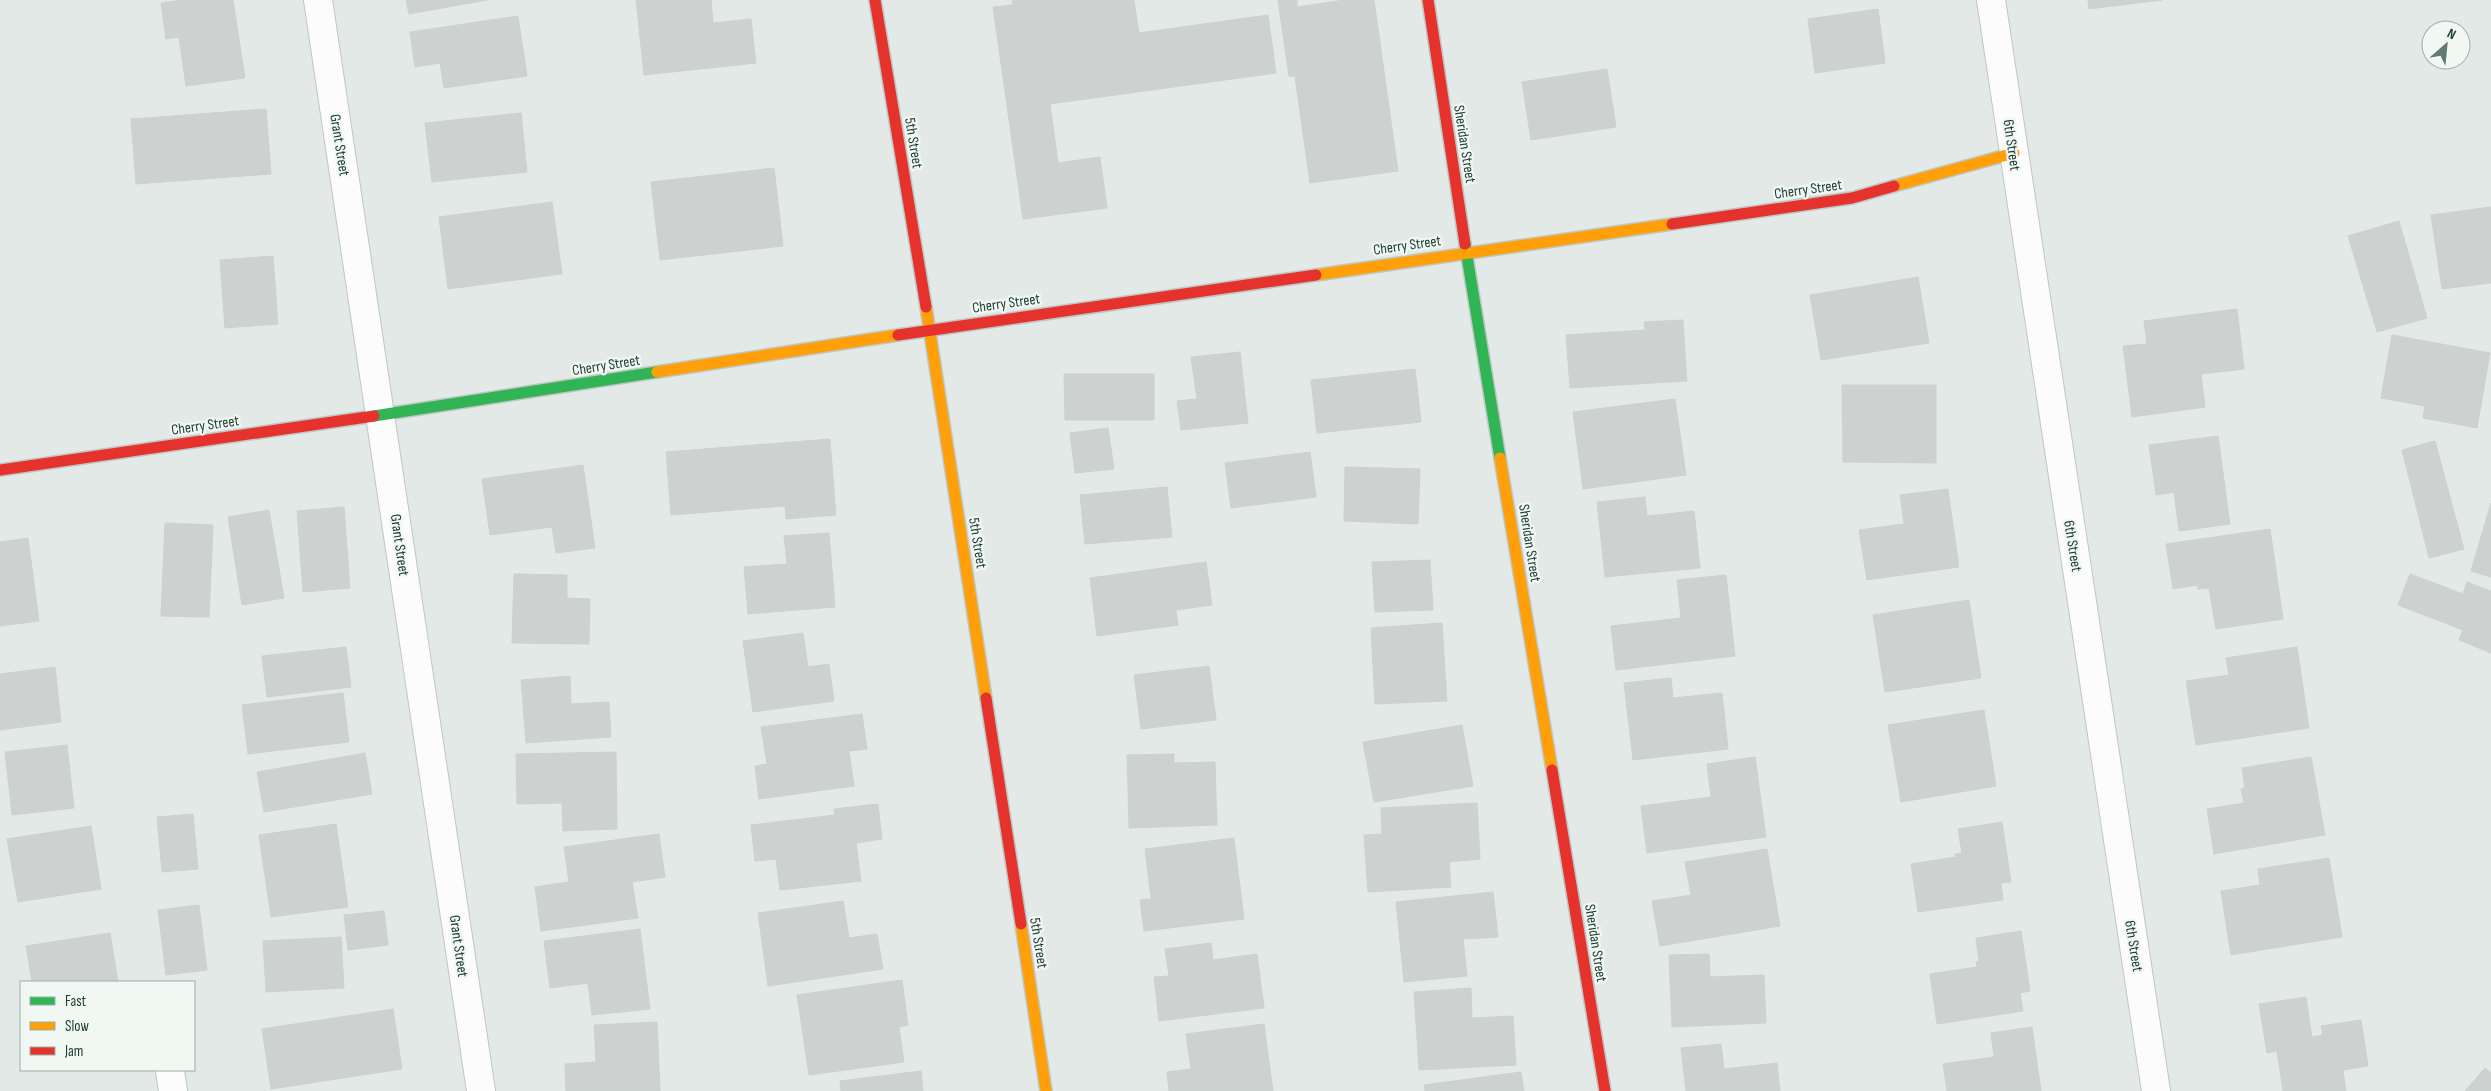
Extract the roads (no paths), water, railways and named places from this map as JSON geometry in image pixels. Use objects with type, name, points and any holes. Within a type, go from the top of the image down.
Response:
[{"type":"street","name":"Grant Street","points":[[318,0],[481,1091]]},
{"type":"street","name":"5th Street","points":[[875,0],[930,330],[1046,1091]]},
{"type":"street","name":"Sheridan Street","points":[[1428,0],[1466,252],[1605,1091]]},
{"type":"street","name":"6th Street","points":[[1991,0],[2156,1091]]},
{"type":"street","name":"Cherry Street","points":[[0,470],[381,415],[930,330],[1852,198],[2014,153]]}]
